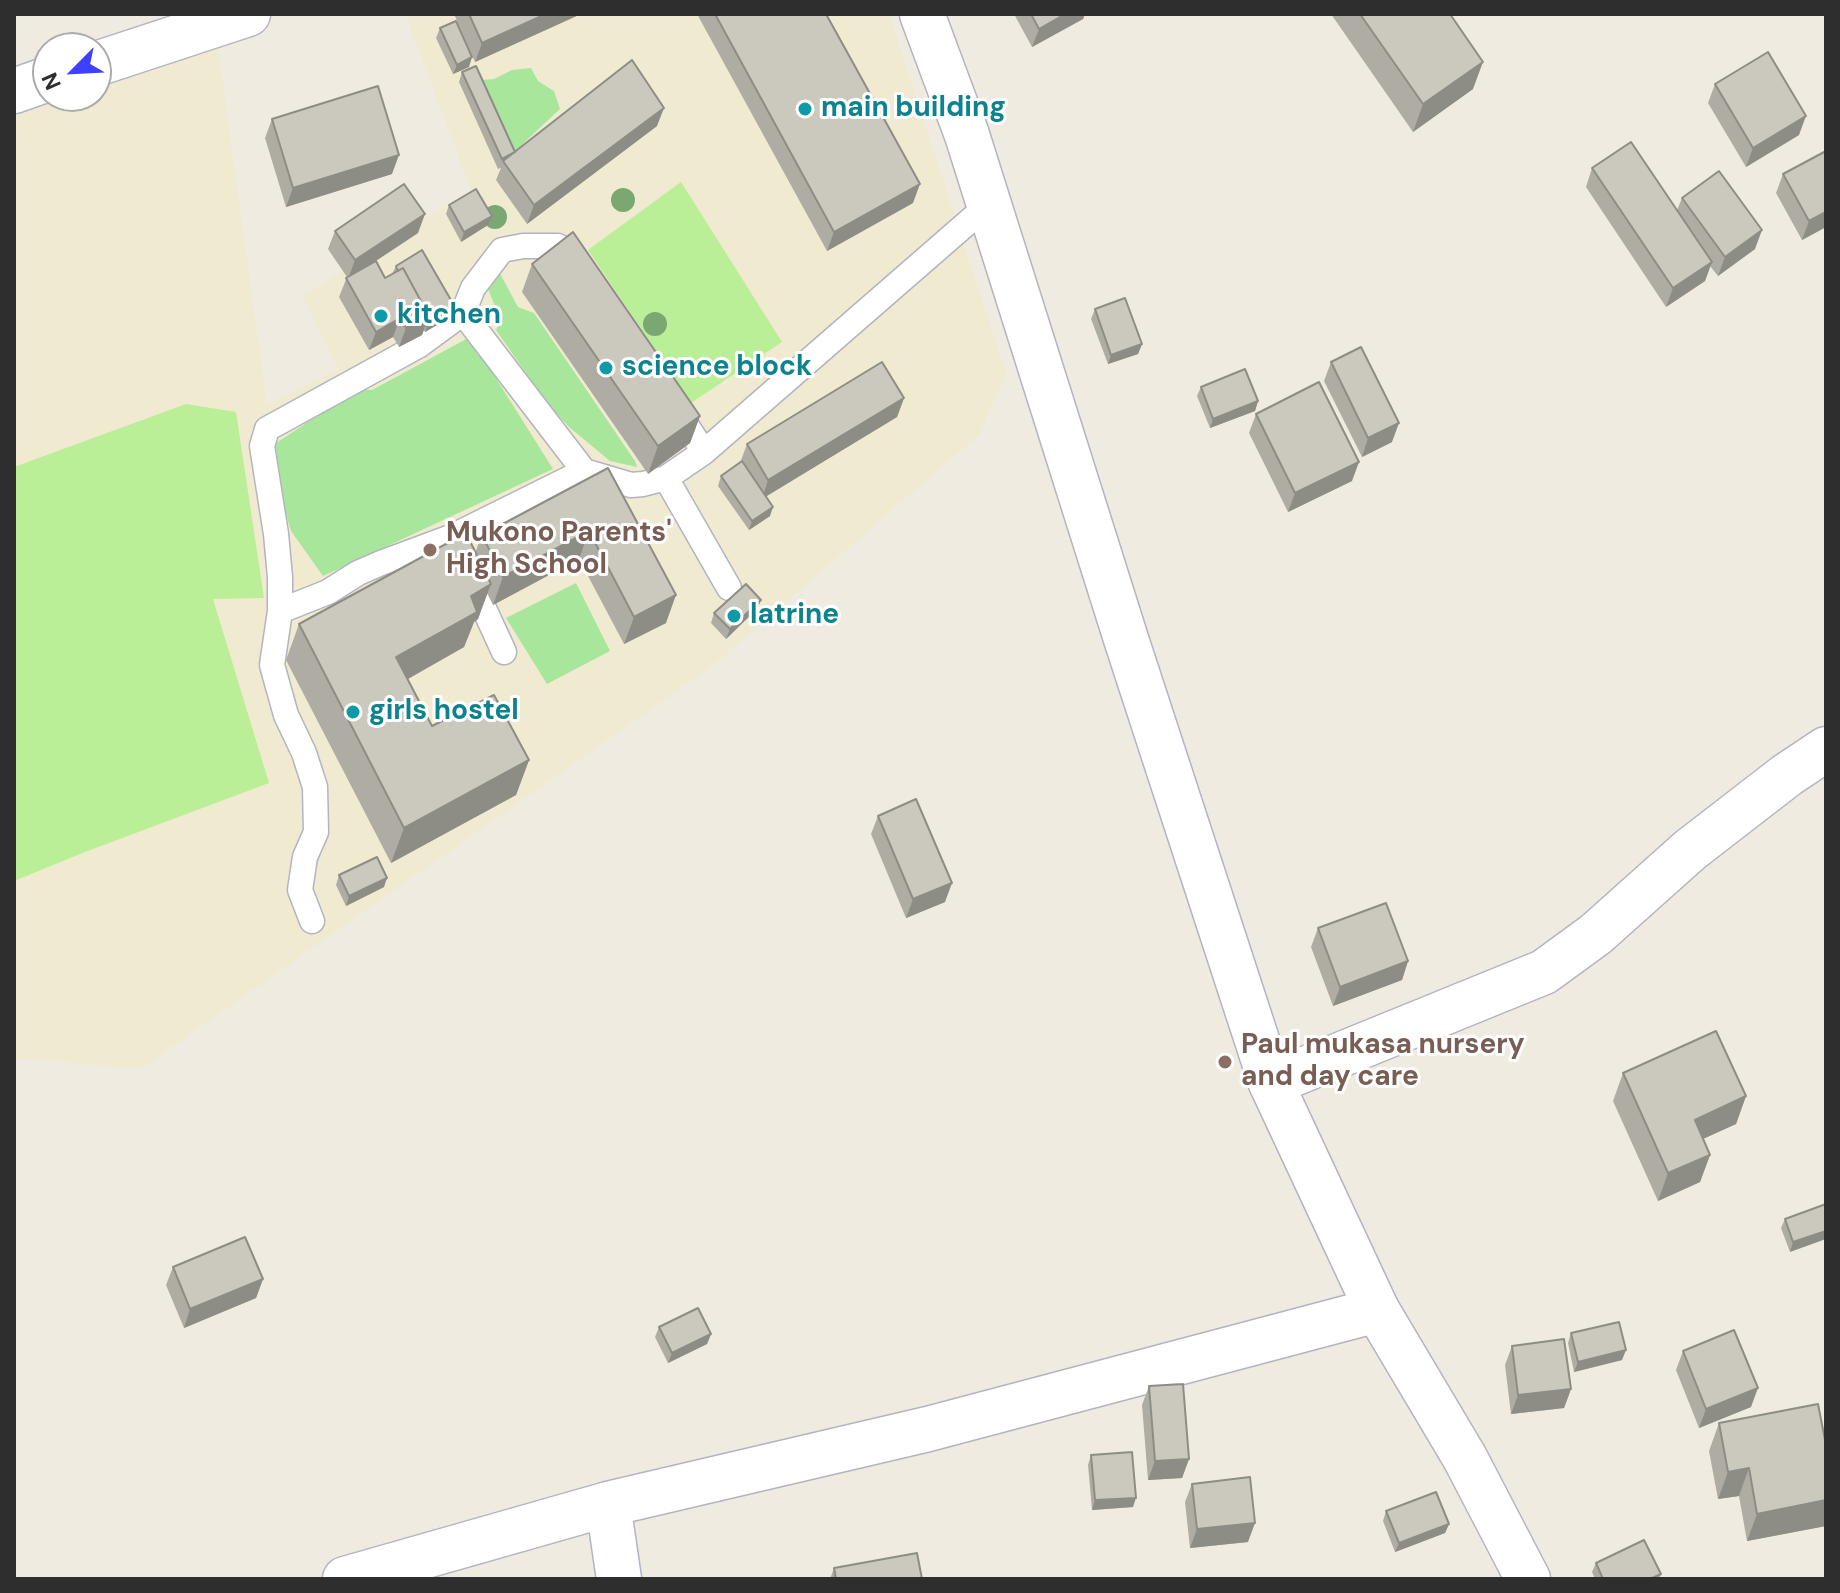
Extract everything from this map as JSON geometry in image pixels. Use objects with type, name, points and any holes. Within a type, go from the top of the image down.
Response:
[{"type":"street","points":[[112,59],[248,14]]},
{"type":"street","points":[[922,14],[967,135],[1126,639],[1271,1083],[1377,1310],[1465,1458],[1528,1579]]},
{"type":"street","points":[[1271,1083],[1544,972],[1596,934],[1690,850],[1826,749]]},
{"type":"street","points":[[345,1579],[608,1504],[928,1429],[1377,1310]]},
{"type":"street","points":[[608,1504],[619,1579]]},
{"type":"lane","points":[[463,313],[584,471],[631,485],[666,478],[704,452],[989,204]]},
{"type":"lane","points":[[312,921],[300,890],[305,857],[316,832],[315,787],[304,753],[286,715],[272,665],[280,611],[276,534],[262,446],[267,429],[418,346],[463,313],[473,288],[497,255],[511,248],[558,246],[569,252],[594,289]]},
{"type":"lane","points":[[662,390],[704,452]]},
{"type":"lane","points":[[280,611],[328,592],[381,563],[451,537],[584,471]]},
{"type":"lane","points":[[666,478],[729,588]]},
{"type":"lane","points":[[451,537],[504,652]]},
{"type":"shaded area","name":"Mukono Parents' High School","points":[[405,14],[889,14],[1006,373],[980,434],[711,667],[141,1069],[14,1058],[14,116],[32,110],[112,112],[112,83],[218,47],[267,404],[338,370],[303,296],[471,190]]},
{"type":"green space","points":[[531,68],[538,81],[554,91],[560,109],[514,152],[482,80],[494,79],[512,70]]},
{"type":"green space","points":[[681,182],[782,342],[691,403],[588,250]]},
{"type":"green space","points":[[497,268],[518,307],[534,313],[637,467],[610,461],[569,427],[546,402],[496,330],[501,321],[484,279]]},
{"type":"green space","points":[[470,337],[553,469],[323,576],[291,531],[267,449],[358,389],[372,390]]},
{"type":"green space","points":[[186,404],[236,412],[264,598],[213,599],[269,783],[14,881],[14,467]]},
{"type":"green space","points":[[576,583],[610,651],[547,684],[506,618]]},
{"type":"building","points":[[469,14],[546,14],[482,43]]},
{"type":"building","name":"main building","points":[[715,14],[826,14],[920,184],[834,232]]},
{"type":"building","points":[[1031,14],[1065,14],[1039,29]]},
{"type":"building","points":[[1360,14],[1450,14],[1483,62],[1423,104]]},
{"type":"building","points":[[456,21],[472,57],[457,65],[440,28]]},
{"type":"building","points":[[1768,52],[1806,116],[1753,148],[1715,84]]},
{"type":"building","points":[[632,60],[664,108],[534,205],[503,161]]},
{"type":"building","points":[[476,66],[515,152],[502,159],[462,72]]},
{"type":"building","points":[[378,86],[399,155],[293,188],[272,119]]},
{"type":"building","points":[[1631,142],[1712,262],[1673,288],[1592,168]]},
{"type":"building","points":[[1826,151],[1826,212],[1809,221],[1783,174]]},
{"type":"building","points":[[1719,171],[1762,230],[1725,257],[1682,198]]},
{"type":"building","points":[[404,184],[425,214],[355,260],[335,231]]},
{"type":"building","points":[[476,189],[492,216],[464,232],[449,205]]},
{"type":"building","points":[[573,232],[700,416],[658,446],[532,264]]},
{"type":"building","points":[[422,250],[455,307],[428,322],[429,316],[403,268],[398,271],[396,266]]},
{"type":"building","points":[[376,261],[385,278],[403,268],[429,316],[406,328],[400,318],[376,332],[346,278]]},
{"type":"building","points":[[1125,298],[1142,344],[1111,355],[1095,309]]},
{"type":"building","points":[[1361,347],[1399,423],[1368,438],[1331,362]]},
{"type":"building","points":[[882,362],[904,398],[768,480],[747,444]]},
{"type":"building","points":[[1245,369],[1258,401],[1213,419],[1201,387]]},
{"type":"building","points":[[1319,382],[1359,462],[1295,493],[1256,414]]},
{"type":"building","points":[[742,461],[773,507],[752,521],[721,476]]},
{"type":"building","points":[[608,468],[676,595],[634,617],[589,531],[503,577],[482,535]]},
{"type":"building","name":"girls hostel","points":[[466,533],[491,584],[471,596],[477,612],[396,657],[432,726],[494,695],[529,760],[404,828],[299,624]]},
{"type":"building","name":"latrine","points":[[746,584],[761,600],[730,629],[714,613]]},
{"type":"building","points":[[916,799],[952,883],[913,899],[878,816]]},
{"type":"building","points":[[377,857],[387,878],[349,896],[339,875]]},
{"type":"building","points":[[1386,903],[1408,961],[1340,987],[1318,928]]},
{"type":"building","points":[[1716,1031],[1746,1096],[1695,1120],[1710,1155],[1668,1173],[1623,1073]]},
{"type":"building","points":[[1826,1204],[1826,1231],[1793,1242],[1785,1219]]},
{"type":"building","points":[[245,1237],[263,1279],[190,1309],[173,1267]]},
{"type":"building","points":[[698,1308],[711,1334],[672,1353],[659,1327]]},
{"type":"building","points":[[1619,1322],[1626,1350],[1578,1362],[1571,1333]]},
{"type":"building","points":[[1734,1330],[1758,1388],[1706,1409],[1683,1351]]},
{"type":"building","points":[[1564,1339],[1571,1389],[1518,1395],[1512,1346]]},
{"type":"building","points":[[1183,1384],[1189,1459],[1155,1461],[1149,1386]]},
{"type":"building","points":[[1818,1404],[1826,1445],[1826,1500],[1757,1514],[1749,1468],[1728,1472],[1719,1423]]},
{"type":"building","points":[[1132,1452],[1136,1498],[1095,1500],[1091,1455]]},
{"type":"building","points":[[1250,1477],[1255,1523],[1197,1529],[1192,1484]]},
{"type":"building","points":[[1436,1492],[1449,1524],[1399,1543],[1386,1511]]},
{"type":"building","points":[[1644,1540],[1661,1574],[1650,1579],[1603,1579],[1596,1563]]},
{"type":"building","points":[[917,1553],[922,1579],[836,1579],[834,1568]]},
{"type":"place","name":"main building","points":[[805,109]]},
{"type":"place","name":"kitchen","points":[[381,316]]},
{"type":"place","name":"science block","points":[[606,368]]},
{"type":"place","name":"Mukono Parents' High School","points":[[430,550]]},
{"type":"place","name":"latrine","points":[[734,616]]},
{"type":"place","name":"girls hostel","points":[[353,712]]},
{"type":"place","name":"Paul mukasa nursery and day care","points":[[1225,1062]]}]
